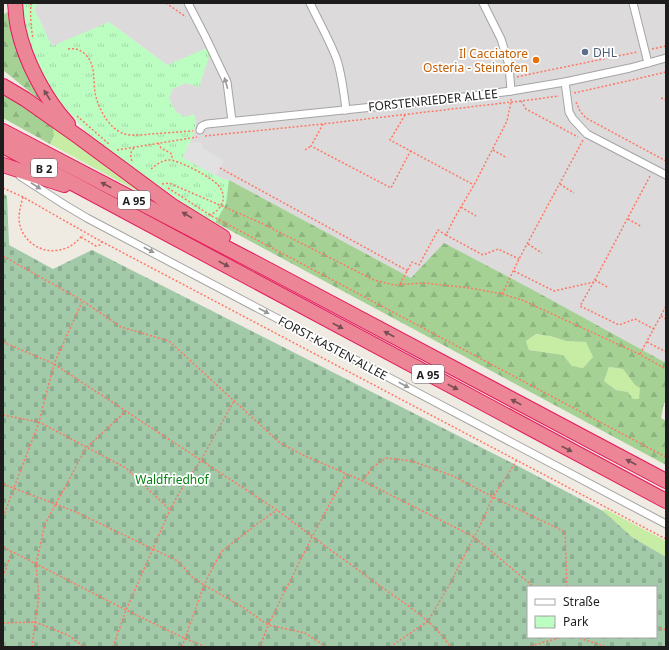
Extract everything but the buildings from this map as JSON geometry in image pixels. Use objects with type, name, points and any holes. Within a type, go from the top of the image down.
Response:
[{"type":"highway","points":[[15,3],[18,27],[23,47],[30,65],[46,94],[64,120],[79,137]]},
{"type":"highway","points":[[3,86],[25,99],[79,137],[171,205],[244,249],[265,268]]},
{"type":"highway","name":"A 95","points":[[3,131],[666,481]]},
{"type":"highway","name":"B 2","points":[[3,146],[86,190]]},
{"type":"highway","points":[[3,165],[58,184],[86,190]]},
{"type":"highway","name":"A 95","points":[[86,190],[666,501]]},
{"type":"street","points":[[188,3],[227,82],[232,121]]},
{"type":"street","points":[[310,3],[337,60],[346,110]]},
{"type":"street","points":[[483,3],[501,39],[509,65],[511,91]]},
{"type":"street","points":[[633,3],[648,63]]},
{"type":"street","name":"FORSTENRIEDER ALLEE","points":[[199,134],[201,127],[204,125],[441,100],[511,91],[564,82],[666,58]]},
{"type":"street","points":[[564,82],[568,112],[587,134],[666,175]]},
{"type":"street","name":"FORST-KASTEN-ALLEE","points":[[3,165],[87,218],[666,524]]},
{"type":"path","points":[[31,3],[30,11],[34,45]]},
{"type":"path","points":[[166,3],[195,24],[198,22]]},
{"type":"path","points":[[510,80],[521,76],[666,46]]},
{"type":"path","points":[[68,49],[76,48],[89,58],[93,67],[96,96],[102,112],[109,124],[117,131],[126,135],[199,134],[323,124],[405,115],[574,93],[666,72]]},
{"type":"path","points":[[446,235],[507,121],[511,102],[511,91]]},
{"type":"path","points":[[574,93],[580,111],[586,118],[666,161]]},
{"type":"path","points":[[661,98],[666,100]]},
{"type":"path","points":[[502,294],[584,140],[534,114],[526,109],[521,101]]},
{"type":"path","points":[[74,112],[102,139],[112,146]]},
{"type":"path","points":[[405,115],[390,140],[474,184]]},
{"type":"path","points":[[305,150],[311,146],[323,124]]},
{"type":"path","points":[[117,150],[199,134]]},
{"type":"path","points":[[158,143],[161,148],[172,154],[172,160]]},
{"type":"path","points":[[311,146],[391,188],[411,150]]},
{"type":"path","points":[[132,162],[130,155],[131,151],[135,147]]},
{"type":"path","points":[[492,150],[507,158]]},
{"type":"path","points":[[151,169],[161,162],[172,160],[179,162],[212,180],[222,190],[224,197],[222,205],[217,212],[210,215]]},
{"type":"path","points":[[220,168],[408,271]]},
{"type":"path","points":[[654,169],[580,306],[619,325],[635,320],[654,329]]},
{"type":"path","points":[[666,369],[639,354],[522,300],[502,294],[470,288],[424,284],[394,285],[374,280],[222,205],[169,183],[162,184],[210,215],[666,457]]},
{"type":"path","points":[[560,184],[574,193]]},
{"type":"path","points":[[3,188],[23,197],[111,246],[666,539]]},
{"type":"path","points":[[23,197],[19,220],[22,233],[28,241],[40,249],[52,252],[63,249],[73,245],[83,235]]},
{"type":"path","points":[[461,207],[476,216]]},
{"type":"path","points":[[627,219],[642,227]]},
{"type":"path","points":[[400,284],[412,262],[419,265],[438,230],[483,255],[498,249],[520,259]]},
{"type":"path","points":[[81,237],[96,246],[100,245],[102,241]]},
{"type":"path","points":[[528,244],[542,253]]},
{"type":"path","points":[[3,256],[83,301],[121,327],[169,341],[280,443],[303,455],[363,481],[474,537],[533,586]]},
{"type":"path","points":[[514,271],[554,291],[594,281],[609,288]]},
{"type":"path","points":[[3,517],[39,422],[54,364],[83,301]]},
{"type":"path","points":[[639,354],[666,306]]},
{"type":"path","points":[[661,316],[666,319]]},
{"type":"path","points":[[3,342],[54,364],[277,510],[428,621],[450,647]]},
{"type":"path","points":[[647,342],[666,352]]},
{"type":"path","points":[[113,647],[126,610],[170,510],[179,493],[201,460],[234,401]]},
{"type":"path","points":[[32,647],[39,597],[36,564],[45,524],[86,448],[126,411]]},
{"type":"path","points":[[3,415],[39,422],[126,468],[170,510]]},
{"type":"path","points":[[363,481],[373,467],[386,458],[412,462],[454,476],[565,532],[567,586]]},
{"type":"path","points":[[390,647],[428,621],[451,582],[493,497],[517,460]]},
{"type":"path","points":[[260,647],[268,625],[312,537],[346,474]]},
{"type":"path","points":[[3,484],[76,512],[178,561],[192,577],[244,608],[268,625],[305,633],[326,647]]},
{"type":"path","points":[[182,647],[204,585],[220,552],[277,510]]},
{"type":"path","points":[[3,547],[126,610],[206,647]]},
{"type":"path","points":[[3,577],[12,551]]},
{"type":"path","points":[[3,623],[35,622],[68,635],[84,647]]},
{"type":"path","points":[[527,647],[558,638]]},
{"type":"path","points":[[579,638],[607,647]]},
{"type":"shaded area","points":[[38,3],[666,3],[666,363],[535,291],[411,278],[229,180],[223,179],[183,158],[191,141],[196,124],[194,115],[185,117],[176,112],[169,99],[172,89],[186,83],[199,87],[109,22],[52,47],[34,8]]},
{"type":"shaded area","points":[[201,142],[203,148],[224,161],[216,176],[183,158],[190,143]]},
{"type":"green space","points":[[22,3],[38,3],[34,9],[52,46],[109,22],[167,65],[207,48],[210,54],[199,87],[186,83],[172,89],[169,99],[176,112],[185,117],[194,114],[196,124],[191,141],[183,158],[223,179],[229,180],[226,204],[215,223],[196,212],[116,156],[86,131],[61,103],[35,60],[23,22]]},
{"type":"green space","points":[[10,10],[42,97],[41,101],[3,70],[3,15]]},
{"type":"green space","points":[[3,88],[53,125],[54,136],[50,144],[3,118]]},
{"type":"green space","points":[[53,125],[138,188],[137,191],[50,144],[54,136]]},
{"type":"green space","points":[[229,180],[411,278],[444,243],[666,363],[666,401],[664,403],[661,418],[666,421],[666,465],[196,212]],"holes":[[[536,334],[550,336],[566,341],[586,342],[593,357],[583,368],[572,366],[563,355],[529,350],[526,341]],[[609,367],[623,369],[635,385],[640,388],[639,399],[633,399],[628,392],[616,390],[604,381]]]},
{"type":"green space","name":"Waldfriedhof","points":[[3,194],[7,196],[9,245],[53,269],[92,250],[518,466],[603,511],[632,537],[666,557],[666,647],[3,647]]},
{"type":"green space","points":[[535,334],[550,336],[566,341],[587,342],[593,357],[583,368],[572,366],[563,355],[529,350],[526,341]]},
{"type":"green space","points":[[609,367],[623,369],[635,385],[641,388],[639,400],[633,399],[628,392],[616,390],[604,381]]},
{"type":"green space","points":[[605,509],[666,541],[666,557],[632,537],[603,511]]},
{"type":"place","name":"DHL","points":[[585,52]]},
{"type":"place","name":"Il Cacciatore Osteria - Steinofen","points":[[536,60]]}]
